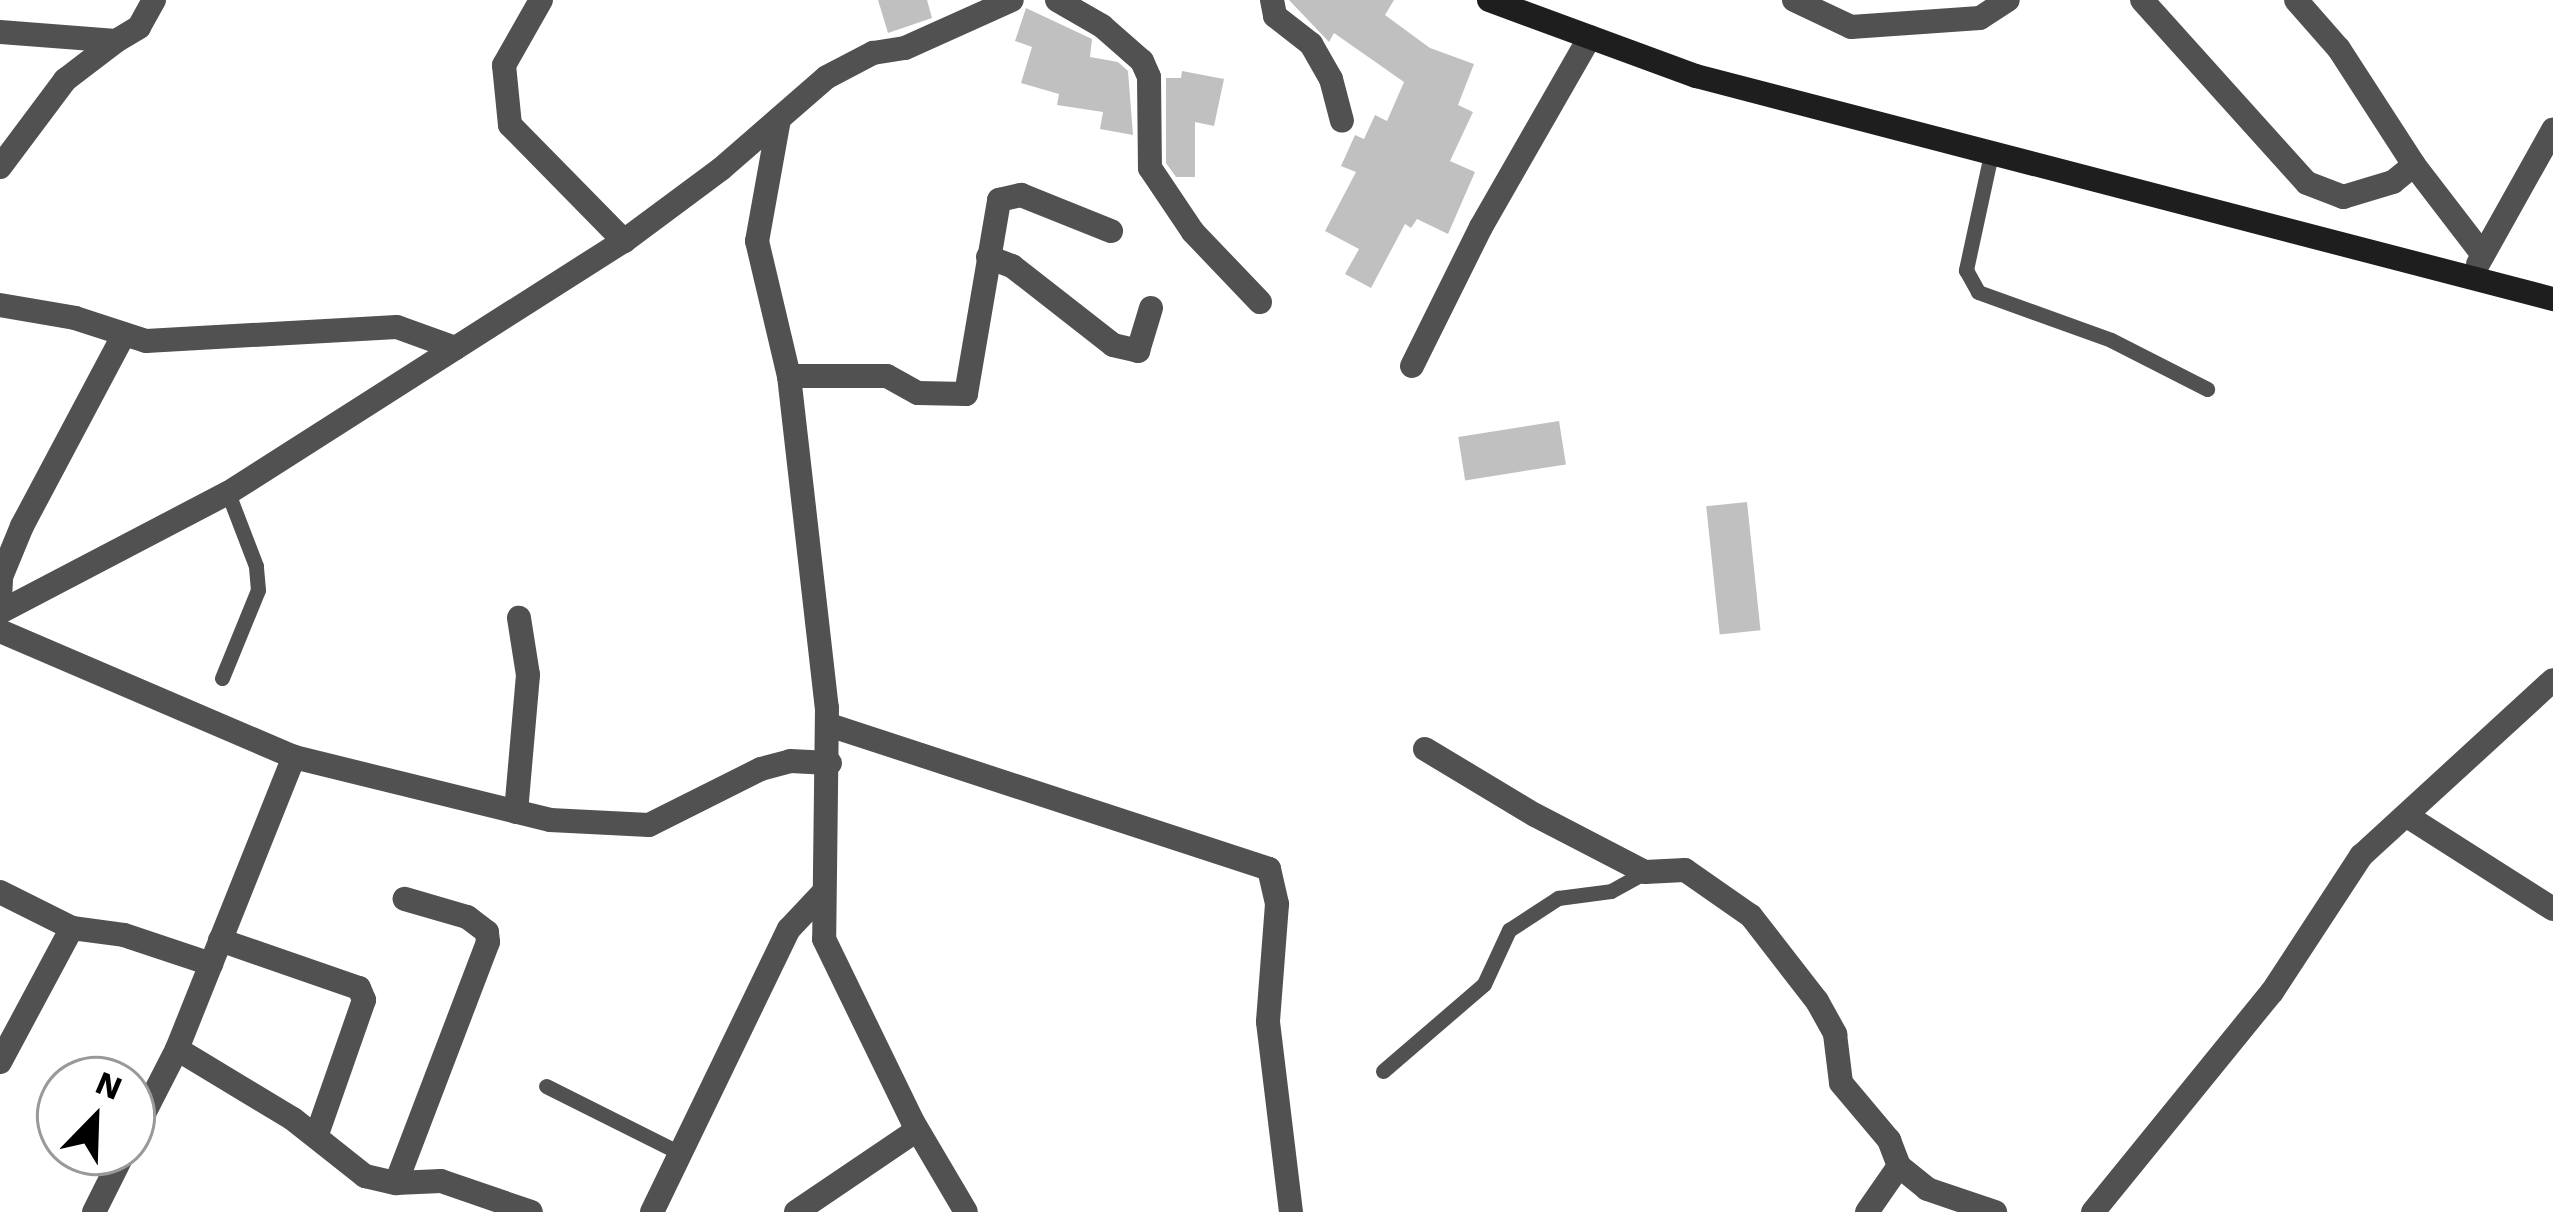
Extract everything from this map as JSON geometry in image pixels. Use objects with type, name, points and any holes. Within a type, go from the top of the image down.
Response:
[{"type":"main road","points":[[1490,0],[1696,76],[1991,154],[2477,266],[2553,298]]},
{"type":"street","points":[[0,167],[65,80],[139,28],[154,0]]},
{"type":"street","points":[[541,0],[504,65],[510,125],[624,241]]},
{"type":"street","points":[[2,631],[624,241],[848,64],[905,48],[1012,0]]},
{"type":"street","points":[[1057,0],[1102,26],[1142,61],[1149,77],[1150,168],[1193,232],[1260,302]]},
{"type":"street","points":[[1272,0],[1275,16],[1310,44],[1331,79],[1342,121]]},
{"type":"street","points":[[1794,0],[1851,27],[1980,18],[2008,0]]},
{"type":"street","points":[[2142,0],[2307,183],[2343,197],[2393,182],[2414,164]]},
{"type":"street","points":[[2296,0],[2338,49],[2477,266],[2552,132]]},
{"type":"street","points":[[0,32],[116,41]]},
{"type":"street","points":[[1412,366],[1481,227],[1589,37]]},
{"type":"street","points":[[780,117],[756,226],[789,376],[829,725],[824,939],[917,1130],[966,1212]]},
{"type":"street","points":[[789,376],[887,376],[918,393],[966,394],[998,200],[1007,194],[1021,195],[1111,231]]},
{"type":"street","points":[[988,257],[1012,266],[1113,344],[1138,351],[1151,308]]},
{"type":"street","points":[[0,305],[75,318],[146,341],[397,327],[455,348]]},
{"type":"street","points":[[0,599],[2,577],[22,526],[124,334]]},
{"type":"street","points":[[516,812],[528,675],[519,618]]},
{"type":"street","points":[[2,631],[294,757],[550,820],[649,825],[761,769],[790,761],[830,764]]},
{"type":"street","points":[[2093,1212],[2272,992],[2360,856],[2553,680]]},
{"type":"street","points":[[829,725],[1269,869],[1277,904],[1268,1022],[1291,1212]]},
{"type":"street","points":[[1426,748],[1535,815],[1645,872],[1685,870],[1750,916],[1779,946],[1835,1034],[1841,1083],[1889,1140],[1900,1166],[1928,1189],[1994,1212]]},
{"type":"street","points":[[156,1090],[177,1049],[294,757]]},
{"type":"street","points":[[2407,816],[2553,909]]},
{"type":"street","points":[[0,892],[73,928],[215,952],[359,988],[364,1000],[316,1137]]},
{"type":"street","points":[[652,1212],[789,929],[822,894]]},
{"type":"street","points":[[396,1183],[488,942],[487,932],[466,917],[405,899]]},
{"type":"street","points":[[0,1062],[73,928]]},
{"type":"street","points":[[177,1049],[316,1137],[364,1176],[396,1183],[441,1181],[530,1212]]},
{"type":"street","points":[[796,1212],[917,1130]]},
{"type":"street","points":[[1867,1212],[1900,1166]]},
{"type":"street","points":[[94,1212],[112,1176]]},
{"type":"lane","points":[[1991,154],[1966,270],[1978,292],[2089,330],[2207,389]]},
{"type":"lane","points":[[222,678],[258,590],[256,566],[228,493]]},
{"type":"lane","points":[[1383,1071],[1484,984],[1509,930],[1558,898],[1611,891],[1645,872]]},
{"type":"lane","points":[[546,1086],[680,1153]]},
{"type":"building","points":[[878,0],[927,0],[932,18],[888,33]]},
{"type":"building","points":[[1289,0],[1394,0],[1385,15],[1430,48],[1474,64],[1458,105],[1473,112],[1450,161],[1475,172],[1448,234],[1417,219],[1411,228],[1405,224],[1371,288],[1345,274],[1359,249],[1325,231],[1356,172],[1341,166],[1355,135],[1364,139],[1375,115],[1387,121],[1404,82],[1334,33],[1329,42]]},
{"type":"building","points":[[1026,8],[1092,39],[1090,57],[1118,62],[1128,71],[1133,135],[1100,129],[1103,112],[1057,105],[1059,94],[1021,83],[1032,47],[1015,41]]},
{"type":"building","points":[[1182,71],[1224,79],[1214,126],[1195,122],[1195,177],[1176,177],[1166,163],[1166,78],[1181,78]]},
{"type":"building","points":[[1559,421],[1566,464],[1465,480],[1458,437]]},
{"type":"building","points":[[1747,502],[1760,630],[1720,635],[1706,506]]}]
